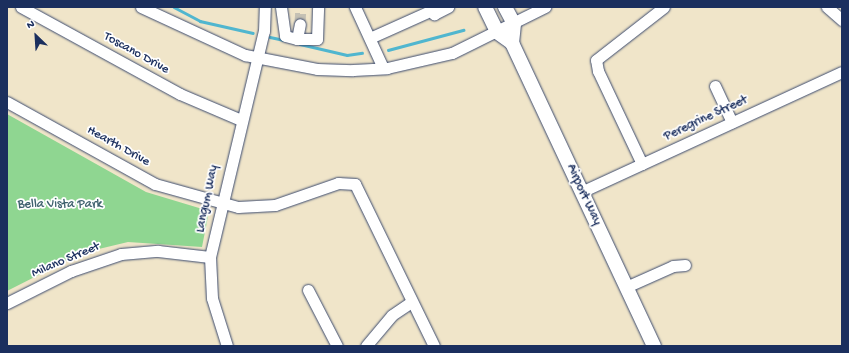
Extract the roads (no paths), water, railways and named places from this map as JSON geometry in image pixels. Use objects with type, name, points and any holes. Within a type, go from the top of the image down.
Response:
[{"type":"main road","name":"Airport Way","points":[[485,7],[497,32],[512,43],[654,346]]},
{"type":"main road","points":[[505,7],[514,24],[512,43]]},
{"type":"street","name":"Toscano Drive","points":[[21,7],[180,94],[241,120]]},
{"type":"street","points":[[140,7],[213,43],[256,58],[317,69],[383,68],[452,53],[514,24],[545,7]]},
{"type":"street","name":"Langum Way","points":[[227,346],[212,298],[210,257],[220,202],[256,58],[265,7]]},
{"type":"street","points":[[281,7],[282,30],[285,36],[297,39],[316,39],[318,7]]},
{"type":"street","points":[[355,7],[372,37],[383,68]]},
{"type":"street","points":[[372,37],[431,8],[434,14],[448,7]]},
{"type":"street","points":[[642,164],[598,71],[596,60],[664,7]]},
{"type":"street","points":[[827,7],[842,20]]},
{"type":"street","points":[[297,39],[300,24]]},
{"type":"street","name":"Peregrine Street","points":[[581,192],[842,72]]},
{"type":"street","points":[[715,86],[732,122]]},
{"type":"street","name":"Hearth Drive","points":[[7,102],[155,184],[220,202],[253,209],[293,200],[338,183],[355,184],[411,302]]},
{"type":"street","name":"Milano Street","points":[[7,303],[71,271],[114,256],[139,251],[210,257]]},
{"type":"street","points":[[626,287],[673,266],[685,265]]},
{"type":"street","points":[[308,290],[337,346]]},
{"type":"street","points":[[366,346],[392,315],[411,302],[434,346]]},
{"type":"waterway","points":[[174,7],[200,21],[253,33]]},
{"type":"waterway","points":[[388,50],[463,30]]},
{"type":"waterway","points":[[270,37],[284,40]]},
{"type":"waterway","points":[[300,44],[347,55],[362,53]]},
{"type":"tunnel","points":[[300,24],[301,7]]},
{"type":"park label","name":"Bella Vista Park","points":[[60,205]]}]
